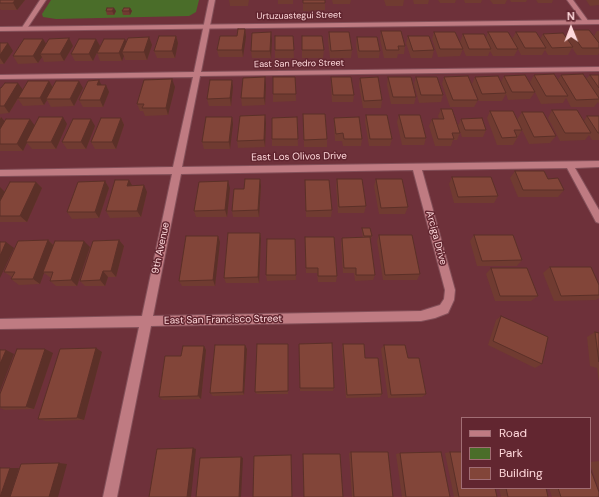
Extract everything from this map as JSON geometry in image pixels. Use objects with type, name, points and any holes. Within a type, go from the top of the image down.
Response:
[{"type":"street","points":[[24,29],[43,0]]},
{"type":"street","name":"9th Avenue","points":[[110,497],[212,0]]},
{"type":"street","points":[[570,0],[586,22]]},
{"type":"street","name":"Urtuzuastegui Street","points":[[0,29],[599,22]]},
{"type":"street","name":"East San Pedro Street","points":[[0,77],[599,69]]},
{"type":"street","points":[[569,164],[599,219]]},
{"type":"street","name":"East Los Olivos Drive","points":[[0,173],[599,164]]},
{"type":"street","name":"Arciga Drive","points":[[418,167],[450,290],[449,300],[444,309]]},
{"type":"street","name":"East San Francisco Street","points":[[0,324],[421,316],[444,309]]},
{"type":"green space","points":[[51,0],[199,0],[196,12],[189,16],[56,19],[43,17],[42,14]]},
{"type":"building","points":[[0,0],[15,0],[13,3],[0,3]]},
{"type":"building","points":[[303,0],[325,0],[325,3],[303,3]]},
{"type":"building","points":[[107,8],[114,8],[112,11],[106,11]]},
{"type":"building","points":[[124,8],[130,8],[129,11],[122,11]]},
{"type":"building","points":[[238,29],[245,29],[242,50],[217,50],[220,36],[237,36]]},
{"type":"building","points":[[569,30],[589,30],[599,43],[599,48],[582,48]]},
{"type":"building","points":[[381,31],[401,31],[405,46],[398,46],[399,50],[386,50]]},
{"type":"building","points":[[271,32],[270,51],[251,51],[252,33]]},
{"type":"building","points":[[329,32],[349,32],[352,50],[331,51]]},
{"type":"building","points":[[434,32],[455,32],[463,49],[440,49]]},
{"type":"building","points":[[488,32],[508,32],[518,49],[497,49]]},
{"type":"building","points":[[516,32],[536,32],[546,48],[525,48]]},
{"type":"building","points":[[563,33],[573,47],[552,48],[543,34]]},
{"type":"building","points":[[463,34],[484,34],[491,49],[469,49]]},
{"type":"building","points":[[159,36],[176,36],[172,51],[154,51]]},
{"type":"building","points":[[275,36],[293,36],[294,50],[275,50]]},
{"type":"building","points":[[302,36],[322,36],[324,50],[302,50]]},
{"type":"building","points":[[408,36],[429,36],[434,50],[413,51]]},
{"type":"building","points":[[149,37],[144,52],[122,52],[128,38]]},
{"type":"building","points":[[357,37],[377,37],[380,51],[359,51]]},
{"type":"building","points":[[69,38],[60,54],[40,54],[49,39]]},
{"type":"building","points":[[24,39],[43,39],[33,56],[13,56]]},
{"type":"building","points":[[79,39],[96,39],[89,54],[71,54]]},
{"type":"building","points":[[104,39],[125,39],[119,53],[97,53]]},
{"type":"building","points":[[0,43],[8,43],[0,55]]},
{"type":"building","points":[[554,74],[568,96],[546,96],[534,75]]},
{"type":"building","points":[[583,74],[599,99],[576,100],[561,75]]},
{"type":"building","points":[[525,75],[535,92],[512,92],[504,76]]},
{"type":"building","points":[[590,75],[599,75],[599,88]]},
{"type":"building","points":[[468,76],[478,100],[453,100],[444,77]]},
{"type":"building","points":[[498,76],[506,93],[482,94],[475,77]]},
{"type":"building","points":[[265,77],[264,98],[241,98],[243,78]]},
{"type":"building","points":[[273,77],[295,77],[296,94],[273,94]]},
{"type":"building","points":[[331,77],[351,77],[354,95],[333,95]]},
{"type":"building","points":[[378,77],[382,100],[364,101],[360,78]]},
{"type":"building","points":[[388,77],[411,77],[416,97],[393,97]]},
{"type":"building","points":[[416,77],[437,77],[443,95],[421,95]]},
{"type":"building","points":[[172,79],[166,108],[142,108],[144,104],[137,104],[144,80]]},
{"type":"building","points":[[99,80],[97,85],[106,85],[100,100],[79,100],[88,81]]},
{"type":"building","points":[[210,80],[232,80],[230,98],[207,99]]},
{"type":"building","points":[[28,81],[49,81],[40,98],[18,98]]},
{"type":"building","points":[[56,81],[79,81],[70,99],[46,99]]},
{"type":"building","points":[[5,83],[18,83],[4,106],[0,106],[0,88]]},
{"type":"building","points":[[441,109],[452,109],[460,133],[452,133],[454,139],[438,139],[432,119],[444,119]]},
{"type":"building","points":[[552,110],[577,110],[591,133],[565,133]]},
{"type":"building","points":[[490,111],[513,111],[522,130],[514,130],[517,137],[502,138]]},
{"type":"building","points":[[522,112],[543,112],[556,136],[534,137]]},
{"type":"building","points":[[303,114],[325,114],[327,139],[304,140]]},
{"type":"building","points":[[265,115],[264,140],[237,141],[240,116]]},
{"type":"building","points":[[366,115],[387,115],[392,139],[370,139]]},
{"type":"building","points":[[399,115],[420,115],[426,138],[405,138]]},
{"type":"building","points":[[587,116],[599,116],[599,133],[598,133]]},
{"type":"building","points":[[39,117],[63,117],[51,142],[26,142]]},
{"type":"building","points":[[206,117],[232,117],[229,142],[202,142]]},
{"type":"building","points":[[297,117],[298,139],[272,139],[272,118]]},
{"type":"building","points":[[359,117],[362,139],[344,139],[343,133],[336,134],[334,118]]},
{"type":"building","points":[[101,118],[121,118],[112,142],[91,142]]},
{"type":"building","points":[[482,118],[486,130],[465,130],[461,119]]},
{"type":"building","points":[[6,119],[30,119],[17,144],[0,144],[0,129]]},
{"type":"building","points":[[73,119],[91,119],[81,142],[62,142]]},
{"type":"building","points":[[515,171],[544,171],[548,179],[558,178],[564,190],[523,190]]},
{"type":"building","points":[[452,177],[491,177],[498,196],[458,197]]},
{"type":"building","points":[[245,179],[260,179],[258,210],[232,211],[234,189],[244,189]]},
{"type":"building","points":[[337,179],[362,179],[366,206],[339,207]]},
{"type":"building","points":[[376,179],[402,179],[408,207],[381,208]]},
{"type":"building","points":[[115,180],[129,180],[127,186],[144,185],[137,211],[106,211]]},
{"type":"building","points":[[305,180],[329,180],[332,210],[306,211]]},
{"type":"building","points":[[105,181],[95,212],[67,212],[78,182]]},
{"type":"building","points":[[228,181],[225,210],[194,211],[199,182]]},
{"type":"building","points":[[10,182],[36,182],[20,216],[0,216],[0,201]]},
{"type":"building","points":[[362,228],[370,228],[372,236],[364,236]]},
{"type":"building","points":[[228,233],[260,233],[258,277],[224,278]]},
{"type":"building","points":[[379,235],[412,235],[420,274],[385,275]]},
{"type":"building","points":[[474,235],[513,235],[522,260],[482,261]]},
{"type":"building","points":[[186,236],[218,236],[213,280],[179,281]]},
{"type":"building","points":[[305,237],[334,237],[337,276],[318,276],[318,268],[306,268]]},
{"type":"building","points":[[370,237],[375,275],[356,275],[356,268],[344,268],[342,238]]},
{"type":"building","points":[[267,239],[295,239],[296,275],[266,275]]},
{"type":"building","points":[[48,240],[33,279],[11,279],[15,272],[4,272],[18,241]]},
{"type":"building","points":[[119,240],[111,271],[103,271],[100,280],[80,281],[93,241]]},
{"type":"building","points":[[55,241],[84,241],[71,280],[50,281],[53,272],[43,272]]},
{"type":"building","points":[[0,242],[6,242],[0,256]]},
{"type":"building","points":[[550,267],[591,267],[599,285],[599,295],[561,296]]},
{"type":"building","points":[[491,268],[527,268],[538,296],[500,296]]},
{"type":"building","points":[[501,316],[548,337],[542,364],[493,341]]},
{"type":"building","points":[[595,332],[599,333],[599,362]]},
{"type":"building","points":[[332,343],[334,388],[300,388],[299,344]]},
{"type":"building","points":[[257,344],[288,344],[288,391],[255,392]]},
{"type":"building","points":[[343,344],[364,344],[365,358],[378,358],[382,394],[347,395]]},
{"type":"building","points":[[215,345],[245,345],[243,392],[210,393]]},
{"type":"building","points":[[384,345],[405,345],[408,358],[419,358],[426,394],[391,395]]},
{"type":"building","points":[[183,346],[204,346],[198,396],[159,397],[165,356],[181,356]]},
{"type":"building","points":[[96,348],[77,418],[38,419],[60,349]]},
{"type":"building","points":[[17,349],[45,349],[26,407],[0,407],[0,394]]},
{"type":"building","points":[[0,350],[6,350],[0,364]]},
{"type":"building","points":[[193,448],[187,497],[149,497],[157,449]]},
{"type":"building","points":[[351,452],[388,452],[393,497],[354,497]]},
{"type":"building","points":[[441,452],[450,497],[406,497],[400,453]]},
{"type":"building","points":[[450,452],[461,452],[461,489],[495,489],[497,497],[459,497]]},
{"type":"building","points":[[303,454],[340,454],[343,497],[304,497]]},
{"type":"building","points":[[291,455],[292,497],[253,497],[254,456]]},
{"type":"building","points":[[241,457],[239,497],[196,497],[200,458]]},
{"type":"building","points":[[59,463],[49,497],[10,497],[21,464]]},
{"type":"building","points":[[0,468],[10,468],[0,497]]},
{"type":"building","points":[[591,471],[599,492],[599,497],[561,497],[558,489],[591,489]]},
{"type":"building","points":[[506,489],[546,489],[548,497],[508,497]]}]
